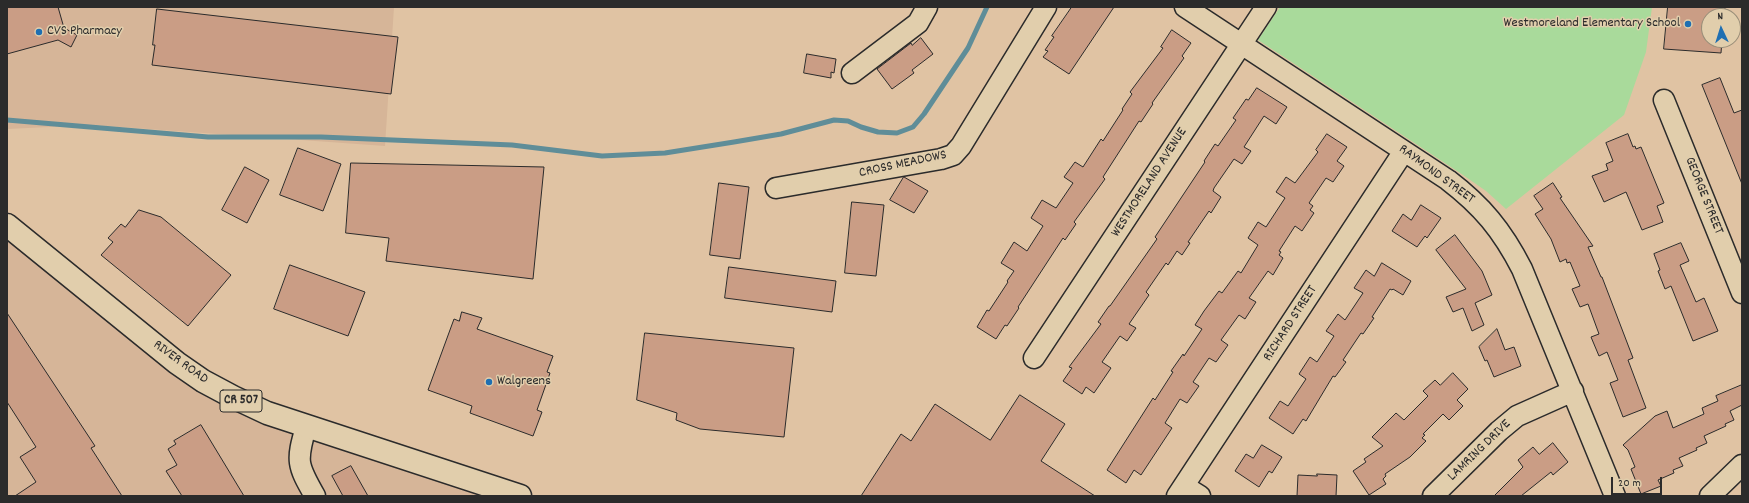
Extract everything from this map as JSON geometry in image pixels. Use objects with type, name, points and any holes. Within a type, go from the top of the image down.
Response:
[{"type":"main road","name":"RIVER ROAD","points":[[7,225],[152,344],[204,381],[233,397],[267,413],[306,427],[520,496]]},
{"type":"street","points":[[852,73],[918,23],[927,7]]},
{"type":"street","name":"CROSS MEADOWS","points":[[776,188],[941,159],[953,155],[961,146],[1046,7]]},
{"type":"street","name":"RAYMOND STREET","points":[[1185,7],[1448,180],[1483,210],[1511,248],[1522,269],[1615,496]]},
{"type":"street","name":"WESTMORELAND AVENUE","points":[[1034,358],[1266,7]]},
{"type":"street","name":"GEORGE STREET","points":[[1664,100],[1742,293]]},
{"type":"street","name":"RICHARD STREET","points":[[1187,492],[1404,151]]},
{"type":"street","name":"LAMRING DRIVE","points":[[1433,496],[1499,431],[1517,416],[1573,391]]},
{"type":"street","points":[[306,427],[300,447],[299,460],[302,474],[315,496]]},
{"type":"street","points":[[1710,496],[1742,465]]},
{"type":"shaded area","points":[[7,7],[394,7],[385,146],[92,125],[7,129]]},
{"type":"shaded area","points":[[7,225],[203,381],[520,496],[7,496]]},
{"type":"green space","points":[[1280,7],[1652,7],[1646,52],[1624,115],[1506,209],[1486,191],[1463,175],[1258,40]]},
{"type":"building","name":"CVS Pharmacy","points":[[7,7],[58,7],[64,28],[77,35],[71,47],[58,40],[7,54]]},
{"type":"building","points":[[1072,7],[1114,7],[1069,74],[1043,57],[1048,51],[1045,50],[1054,37],[1052,36]]},
{"type":"building","name":"Westmoreland Elementary School","points":[[1668,7],[1725,7],[1701,8],[1701,48],[1721,48],[1721,53],[1664,49]]},
{"type":"building","points":[[157,9],[398,37],[391,94],[152,65],[155,45],[153,45]]},
{"type":"building","points":[[1172,30],[1191,43],[1182,56],[1184,58],[1152,103],[1153,104],[1141,122],[1139,121],[1103,177],[1105,179],[1074,222],[1076,224],[1065,240],[1063,238],[1018,307],[1019,308],[996,339],[977,327],[1014,271],[1001,263],[1014,242],[1027,251],[1043,226],[1031,218],[1042,200],[1056,208],[1073,183],[1064,177],[1075,162],[1083,167],[1101,139],[1103,141],[1132,94],[1130,92],[1163,48],[1161,47]]},
{"type":"building","points":[[921,38],[933,54],[912,70],[914,73],[892,89],[877,69],[911,43],[912,45]]},
{"type":"building","points":[[807,54],[836,59],[834,73],[831,72],[831,78],[804,73]]},
{"type":"building","points":[[1720,78],[1734,113],[1742,110],[1742,184],[1702,85]]},
{"type":"building","points":[[1257,88],[1287,107],[1276,124],[1264,116],[1244,147],[1251,151],[1242,164],[1234,159],[1214,188],[1213,191],[1221,197],[1211,213],[1209,211],[1188,242],[1190,243],[1182,255],[1177,251],[1168,265],[1166,263],[1146,292],[1149,295],[1129,324],[1136,328],[1127,341],[1120,336],[1102,362],[1111,368],[1094,393],[1086,387],[1082,394],[1063,381],[1072,368],[1069,367],[1101,324],[1098,322],[1157,239],[1155,237],[1205,162],[1204,161],[1215,144],[1218,146],[1236,120],[1233,118],[1246,99],[1248,100]]},
{"type":"building","points":[[1327,134],[1347,147],[1337,161],[1344,166],[1333,182],[1326,178],[1309,203],[1313,206],[1310,210],[1314,213],[1302,231],[1295,226],[1279,251],[1281,252],[1279,255],[1283,258],[1273,275],[1268,271],[1249,298],[1256,302],[1245,319],[1239,315],[1221,340],[1228,345],[1216,362],[1209,358],[1193,382],[1199,386],[1187,403],[1180,399],[1165,423],[1172,428],[1141,475],[1134,470],[1126,483],[1107,470],[1153,398],[1155,400],[1173,372],[1171,371],[1183,354],[1184,356],[1202,329],[1195,325],[1204,311],[1219,291],[1222,293],[1238,271],[1241,273],[1258,245],[1248,238],[1258,222],[1266,227],[1285,198],[1276,192],[1286,177],[1295,183],[1318,152],[1316,150]]},
{"type":"building","points":[[1628,134],[1633,147],[1635,146],[1636,149],[1641,147],[1664,203],[1657,206],[1663,222],[1642,230],[1626,192],[1604,202],[1592,176],[1608,170],[1606,164],[1613,161],[1606,143]]},
{"type":"building","points":[[298,148],[341,164],[323,211],[280,195]]},
{"type":"building","points":[[351,163],[544,167],[533,279],[386,261],[389,238],[346,233]]},
{"type":"building","points":[[245,167],[269,180],[247,223],[222,210]]},
{"type":"building","points":[[904,177],[928,191],[914,213],[890,200]]},
{"type":"building","points":[[719,183],[749,187],[740,259],[710,255]]},
{"type":"building","points":[[1553,183],[1562,197],[1560,198],[1593,246],[1588,247],[1602,277],[1633,358],[1628,360],[1646,408],[1623,417],[1610,383],[1618,380],[1607,352],[1599,356],[1591,337],[1599,334],[1588,304],[1580,307],[1572,289],[1580,286],[1570,262],[1567,263],[1566,259],[1560,262],[1551,239],[1535,214],[1543,209],[1534,196]]},
{"type":"building","points":[[852,202],[884,205],[876,276],[845,273]]},
{"type":"building","points":[[1421,205],[1441,218],[1427,238],[1425,236],[1417,247],[1392,231],[1403,214],[1411,220]]},
{"type":"building","points":[[139,210],[161,217],[231,275],[188,326],[101,255],[113,242],[108,238],[121,224],[125,227]]},
{"type":"building","points":[[1455,235],[1482,271],[1492,295],[1475,303],[1484,325],[1472,331],[1463,308],[1453,312],[1446,297],[1466,289],[1436,250]]},
{"type":"building","points":[[1681,243],[1689,261],[1680,265],[1696,302],[1704,298],[1718,331],[1693,341],[1671,286],[1665,289],[1658,271],[1660,270],[1654,254]]},
{"type":"building","points":[[1382,263],[1411,281],[1403,295],[1393,289],[1390,289],[1372,317],[1374,318],[1363,334],[1361,333],[1343,360],[1346,362],[1335,377],[1333,376],[1306,421],[1303,419],[1293,434],[1269,418],[1280,401],[1288,406],[1306,379],[1299,374],[1310,357],[1317,362],[1334,336],[1326,331],[1338,314],[1345,320],[1363,293],[1354,288],[1366,270],[1374,276]]},
{"type":"building","points":[[290,265],[365,292],[348,336],[274,309]]},
{"type":"building","points":[[729,267],[836,281],[832,312],[725,298]]},
{"type":"building","name":"Walgreens","points":[[462,312],[482,318],[477,329],[553,356],[547,372],[550,373],[537,410],[542,412],[533,436],[470,413],[472,406],[428,390],[454,319],[459,321]]},
{"type":"building","points":[[7,313],[95,446],[91,448],[122,496],[15,496],[36,482],[20,457],[36,447],[7,402]]},
{"type":"building","points":[[1497,329],[1505,350],[1514,347],[1521,366],[1494,377],[1487,360],[1485,361],[1479,347]]},
{"type":"building","points":[[645,333],[794,348],[784,437],[700,429],[676,420],[677,413],[637,400]]},
{"type":"building","points":[[1453,373],[1468,389],[1457,400],[1463,406],[1449,420],[1443,414],[1423,434],[1425,435],[1422,438],[1426,441],[1410,457],[1385,474],[1386,476],[1383,479],[1386,484],[1369,495],[1353,471],[1366,462],[1364,459],[1383,446],[1372,437],[1396,413],[1404,420],[1428,396],[1423,391],[1435,380],[1440,385]]},
{"type":"building","points":[[1742,385],[1742,405],[1730,411],[1734,420],[1725,424],[1726,426],[1704,436],[1707,443],[1696,448],[1697,450],[1679,458],[1683,466],[1673,470],[1674,473],[1658,480],[1661,486],[1641,494],[1631,469],[1635,467],[1628,450],[1623,445],[1655,416],[1667,411],[1673,428],[1704,414],[1702,408],[1718,401],[1716,396]]},
{"type":"building","points":[[1020,395],[1065,424],[1041,461],[1095,496],[861,496],[901,434],[911,441],[935,404],[990,440]]},
{"type":"building","points":[[201,425],[244,496],[182,496],[166,471],[177,465],[168,449],[176,444],[174,441]]},
{"type":"building","points":[[1553,443],[1568,462],[1553,475],[1551,472],[1521,496],[1494,496],[1523,467],[1518,460],[1533,447],[1539,454]]},
{"type":"building","points":[[1262,445],[1282,457],[1272,473],[1269,471],[1259,487],[1235,471],[1246,454],[1253,458]]},
{"type":"building","points":[[351,466],[368,496],[343,496],[332,476]]},
{"type":"building","points":[[1317,474],[1337,475],[1336,496],[1297,496],[1298,475],[1317,476]]},
{"type":"waterway","points":[[7,120],[208,137],[321,137],[512,145],[602,156],[665,153],[781,134],[834,120],[848,121],[878,132],[897,133],[913,127],[924,114],[968,48],[987,7]]},
{"type":"place","name":"Westmoreland Elementary School","points":[[1688,24]]},
{"type":"place","name":"CVS Pharmacy","points":[[39,32]]},
{"type":"place","name":"Walgreens","points":[[489,382]]}]
